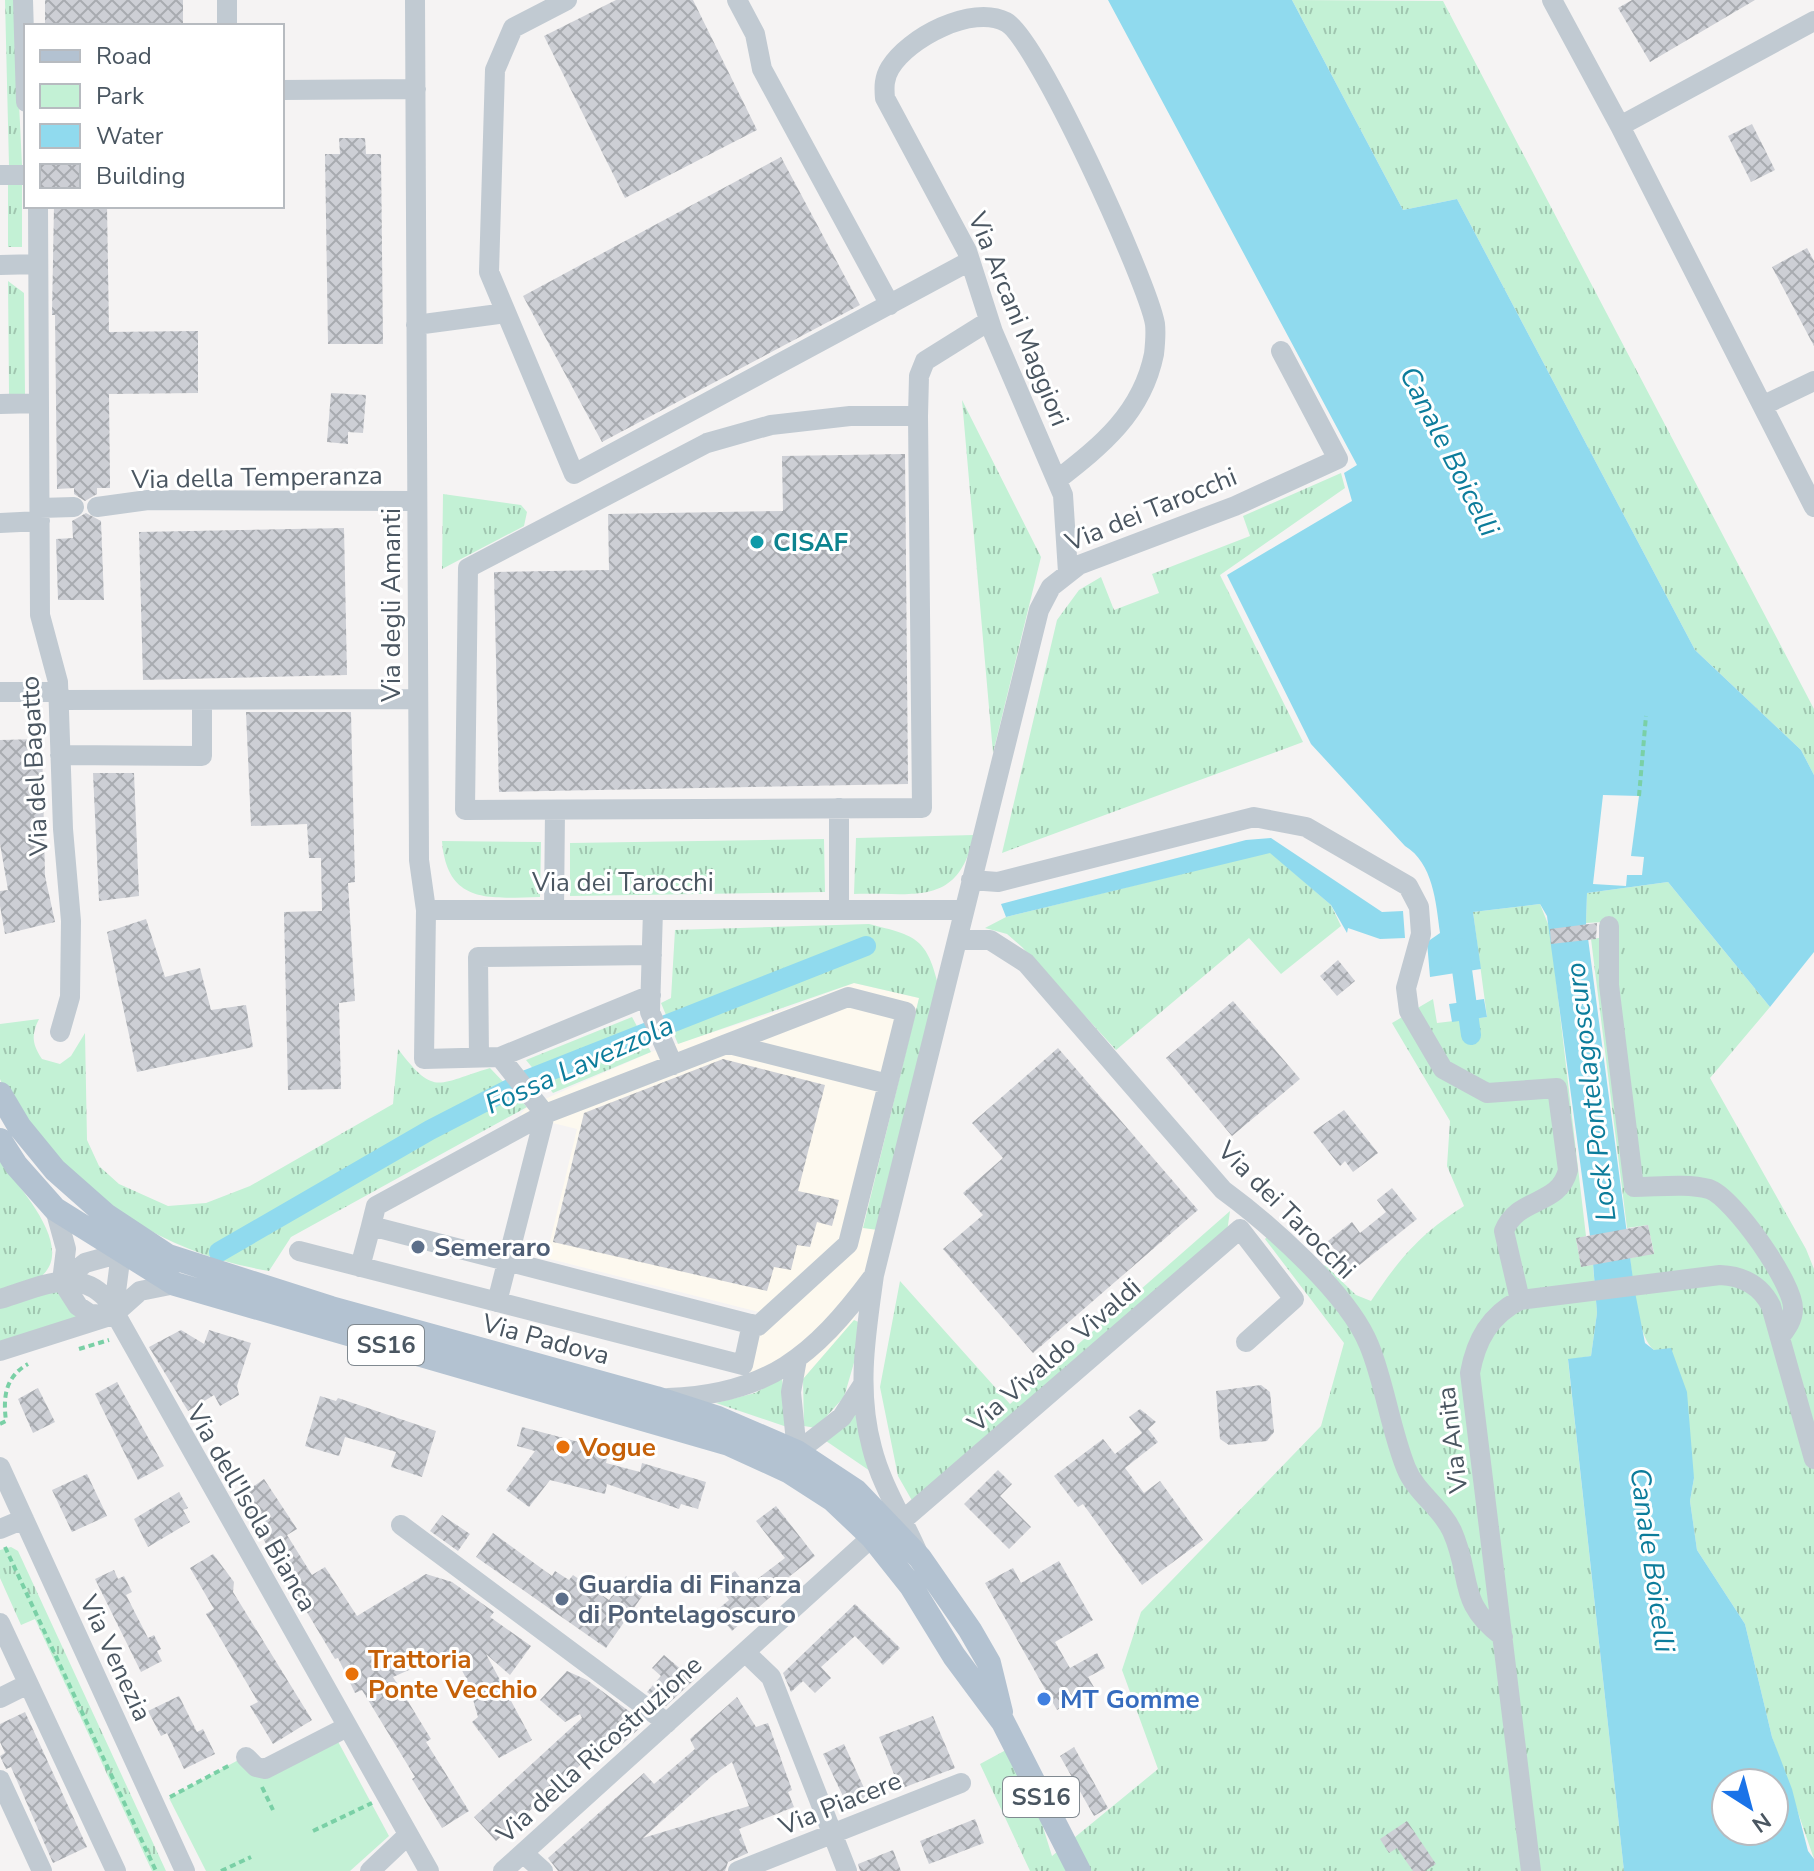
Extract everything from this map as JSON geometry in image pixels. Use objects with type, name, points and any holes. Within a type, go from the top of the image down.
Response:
[{"type":"main road","name":"Via Padova","points":[[0,1094],[19,1126],[55,1170],[91,1203],[127,1243],[175,1284],[330,1319],[464,1357],[729,1444],[793,1461]]},
{"type":"main road","name":"Via Padova","points":[[0,1140],[16,1165],[55,1209],[127,1243],[330,1319]]},
{"type":"main road","name":"Via Padova","points":[[464,1357],[656,1398],[718,1418],[793,1461],[856,1491],[920,1558],[970,1630],[989,1663],[1003,1722]]},
{"type":"main road","name":"Via Padova","points":[[890,1528],[911,1586],[954,1656],[1003,1722],[1079,1871]]},
{"type":"street","points":[[23,0],[24,32]]},
{"type":"street","points":[[227,0],[227,24]]},
{"type":"street","name":"Via degli Amanti","points":[[415,0],[417,699],[419,860],[426,910],[424,1059],[479,1057],[507,1065]]},
{"type":"street","points":[[567,0],[513,28],[495,70],[489,272],[574,474],[970,261]]},
{"type":"street","points":[[737,0],[755,34],[762,69],[890,305]]},
{"type":"street","points":[[1552,0],[1620,126],[1814,507]]},
{"type":"street","name":"Via Arcani Maggiori","points":[[1057,480],[1109,437],[1134,409],[1149,371],[1155,338],[1151,309],[1077,137],[1025,39],[1005,21],[969,19],[942,29],[907,50],[888,71],[885,98],[958,231],[989,321],[1057,480],[1066,508],[1068,572]]},
{"type":"street","points":[[1620,126],[1814,21]]},
{"type":"street","points":[[284,90],[416,89]]},
{"type":"street","points":[[0,175],[24,175]]},
{"type":"street","name":"Via del Bagatto","points":[[38,208],[40,615],[56,667],[59,696],[71,921],[70,997],[60,1032]]},
{"type":"street","points":[[0,265],[38,264]]},
{"type":"street","points":[[416,325],[506,313]]},
{"type":"street","points":[[918,416],[805,420],[707,443],[468,568],[465,810],[922,808],[919,376],[925,361],[989,321]]},
{"type":"street","name":"Via dei Tarocchi","points":[[890,1528],[872,1450],[862,1386],[874,1275],[1039,610],[1051,587],[1068,572],[1093,559],[1235,506],[1338,459],[1281,351]]},
{"type":"street","points":[[1764,405],[1814,381]]},
{"type":"street","points":[[0,404],[39,403]]},
{"type":"street","name":"Via della Temperanza","points":[[97,507],[148,500],[417,501]]},
{"type":"street","points":[[0,523],[74,507]]},
{"type":"street","points":[[0,692],[202,700],[417,699]]},
{"type":"street","points":[[60,755],[202,756],[202,700]]},
{"type":"street","points":[[839,808],[839,910]]},
{"type":"street","points":[[554,910],[555,810]]},
{"type":"street","points":[[971,880],[998,882],[1254,817],[1306,827],[1408,886],[1419,907],[1421,934],[1406,988],[1409,1011],[1443,1069],[1487,1093],[1557,1088],[1568,1170],[1566,1180],[1548,1197],[1514,1211],[1504,1231],[1520,1300],[1720,1275],[1739,1278],[1765,1294],[1814,1459]]},
{"type":"street","name":"Via dei Tarocchi","points":[[426,910],[964,910]]},
{"type":"street","points":[[653,910],[651,1004],[673,1065]]},
{"type":"street","points":[[1609,926],[1609,985],[1634,1187],[1708,1189],[1729,1203],[1770,1257],[1794,1307],[1790,1322],[1780,1337]]},
{"type":"street","name":"Via dei Tarocchi","points":[[957,940],[990,940],[1026,963],[1223,1190],[1256,1214],[1328,1287],[1368,1343],[1406,1469],[1420,1493],[1451,1530],[1469,1594],[1480,1620],[1503,1637]]},
{"type":"street","points":[[479,1057],[478,957],[652,955]]},
{"type":"street","points":[[360,1267],[376,1206],[545,1114],[848,997],[906,1012],[848,1244],[758,1326],[371,1226]]},
{"type":"street","points":[[545,1114],[507,1065],[651,1004]]},
{"type":"street","points":[[729,1044],[888,1084]]},
{"type":"street","points":[[497,1302],[545,1114]]},
{"type":"street","points":[[55,1209],[66,1249],[62,1281]]},
{"type":"street","name":"Via Vivaldo Vivaldi","points":[[890,1528],[1256,1214]]},
{"type":"street","points":[[1240,1229],[1294,1299],[1246,1342]]},
{"type":"street","points":[[0,1299],[62,1281],[85,1263],[127,1243]]},
{"type":"street","points":[[113,1315],[127,1243]]},
{"type":"street","points":[[848,1244],[880,1251]]},
{"type":"street","points":[[299,1251],[743,1365],[752,1324]]},
{"type":"street","name":"Via dei Tarocchi","points":[[656,1398],[711,1397],[749,1386],[797,1359],[841,1318],[874,1275]]},
{"type":"street","name":"Via dell'Isola Bianca","points":[[62,1281],[89,1283],[107,1299],[113,1315],[429,1871]]},
{"type":"street","points":[[4,1358],[113,1315],[140,1291],[175,1284]]},
{"type":"street","name":"Via Anita","points":[[1520,1300],[1493,1318],[1477,1346],[1470,1373],[1531,1871]]},
{"type":"street","points":[[793,1461],[791,1392],[797,1359]]},
{"type":"street","name":"Via dei Tarocchi","points":[[793,1461],[842,1417],[862,1386]]},
{"type":"street","name":"Via Venezia","points":[[0,1467],[185,1871]]},
{"type":"street","points":[[0,1532],[24,1519]]},
{"type":"street","points":[[401,1525],[667,1723]]},
{"type":"street","name":"Via della Ricostruzione","points":[[503,1871],[745,1652],[890,1528]]},
{"type":"street","points":[[0,1623],[116,1871]]},
{"type":"street","points":[[745,1652],[771,1677],[847,1871]]},
{"type":"street","points":[[0,1698],[28,1684]]},
{"type":"street","points":[[246,1757],[256,1767],[265,1769],[347,1727]]},
{"type":"street","points":[[0,1780],[42,1871]]},
{"type":"street","name":"Via Piacere","points":[[738,1871],[961,1783]]},
{"type":"street","points":[[370,1871],[408,1835]]},
{"type":"street","points":[[523,1853],[543,1871]]},
{"type":"path","points":[[1639,796],[1646,716]]},
{"type":"path","points":[[64,1353],[125,1335]]},
{"type":"path","points":[[4,1358],[12,1379]]},
{"type":"path","points":[[0,1424],[6,1421],[4,1395],[12,1379],[33,1362]]},
{"type":"path","points":[[0,1532],[156,1871]]},
{"type":"path","points":[[155,1805],[246,1757]]},
{"type":"path","points":[[313,1831],[386,1797]]},
{"type":"path","points":[[221,1871],[251,1857]]},
{"type":"shaded area","points":[[854,983],[919,998],[863,1227],[878,1230],[879,1259],[854,1320],[803,1379],[744,1379],[759,1312],[546,1258],[577,1129],[520,1115],[527,1107],[651,1052],[786,1009]]},
{"type":"green space","points":[[5,0],[14,0],[22,165],[9,166]]},
{"type":"green space","points":[[1292,0],[1443,1],[1814,709],[1814,775],[1801,750],[1695,650],[1457,199],[1403,210]]},
{"type":"green space","points":[[8,184],[22,184],[22,247],[8,247]]},
{"type":"green space","points":[[8,281],[24,293],[25,394],[9,394]]},
{"type":"green space","points":[[962,400],[1041,557],[993,753]]},
{"type":"green space","points":[[1341,473],[1345,488],[1220,575],[1303,742],[1002,853],[1057,620],[1079,590],[1101,577],[1114,610],[1159,593],[1152,574],[1250,536],[1243,516]]},
{"type":"green space","points":[[443,494],[521,505],[527,512],[524,526],[442,569]]},
{"type":"green space","points":[[974,835],[967,858],[957,875],[945,885],[915,894],[854,894],[856,838]]},
{"type":"green space","points":[[824,839],[825,892],[570,896],[570,843]]},
{"type":"green space","points":[[442,841],[541,842],[540,897],[488,897],[462,887],[452,877]]},
{"type":"green space","points":[[1270,852],[1331,905],[1341,926],[1281,974],[1249,938],[1116,1050],[1022,947],[1007,934],[985,928],[1006,917]]},
{"type":"green space","points":[[1668,882],[1770,1007],[1710,1078],[1806,1249],[1814,1269],[1814,1859],[1790,1789],[1790,1767],[1782,1767],[1772,1737],[1745,1624],[1697,1550],[1690,1501],[1694,1478],[1654,1350],[1640,1321],[1630,1258],[1654,1253],[1648,1225],[1627,1228],[1591,939],[1606,937],[1604,922],[1586,923],[1587,893]]},
{"type":"green space","points":[[1540,904],[1550,929],[1586,1236],[1576,1239],[1581,1266],[1593,1265],[1597,1313],[1591,1356],[1568,1360],[1624,1871],[1030,1871],[980,1764],[1017,1744],[1052,1856],[1158,1769],[1122,1670],[1141,1612],[1321,1426],[1344,1343],[1265,1239],[1269,1235],[1311,1278],[1325,1265],[1356,1295],[1371,1301],[1412,1248],[1464,1206],[1447,1166],[1450,1121],[1392,1023],[1433,999],[1437,1023],[1487,1017],[1473,912]]},
{"type":"green space","points":[[869,924],[909,936],[918,942],[930,959],[939,988],[878,1230],[863,1228],[919,998],[854,983],[678,1044],[661,1003],[671,998],[675,930]]},
{"type":"green space","points":[[632,1017],[651,1052],[553,1093],[526,1060]]},
{"type":"green space","points":[[39,1019],[34,1039],[42,1059],[60,1064],[71,1056],[85,1033],[87,1140],[99,1166],[119,1184],[168,1206],[206,1203],[250,1186],[393,1104],[398,1049],[420,1074],[438,1082],[490,1068],[527,1107],[291,1237],[269,1271],[233,1263],[166,1239],[106,1202],[54,1154],[13,1103],[0,1079],[0,1024]]},
{"type":"green space","points":[[0,1162],[42,1221],[50,1238],[52,1254],[48,1268],[36,1280],[0,1294]]},
{"type":"green space","points":[[1230,1211],[1227,1232],[914,1504],[898,1476],[880,1387],[900,1281],[1010,1404]]},
{"type":"green space","points":[[60,1290],[83,1319],[0,1344],[0,1307]]},
{"type":"green space","points":[[854,1320],[865,1325],[844,1397],[816,1428],[804,1426],[803,1379]]},
{"type":"green space","points":[[782,1378],[787,1427],[716,1403],[755,1393]]},
{"type":"green space","points":[[856,1408],[873,1473],[826,1441]]},
{"type":"green space","points":[[11,1547],[18,1551],[166,1871],[152,1871],[35,1619],[21,1625],[0,1578],[0,1550]]},
{"type":"green space","points":[[335,1736],[389,1836],[350,1871],[206,1871],[169,1798],[242,1758],[246,1765]]},
{"type":"water","points":[[1108,0],[1292,0],[1403,210],[1457,199],[1695,650],[1801,750],[1814,775],[1814,952],[1770,1007],[1668,882],[1587,893],[1586,923],[1634,1287],[1645,1343],[1654,1350],[1671,1348],[1687,1392],[1694,1478],[1690,1501],[1697,1550],[1745,1624],[1772,1737],[1784,1767],[1710,1767],[1710,1847],[1790,1847],[1790,1784],[1808,1851],[1814,1859],[1814,1871],[1624,1871],[1568,1359],[1591,1356],[1597,1313],[1592,1251],[1547,916],[1540,904],[1473,912],[1481,969],[1430,977],[1427,942],[1440,933],[1432,884],[1422,862],[1311,744],[1227,575],[1352,501],[1344,473],[1357,465]]},
{"type":"water","points":[[1271,838],[1382,912],[1403,911],[1405,938],[1380,939],[1348,928],[1347,933],[1331,905],[1270,853],[1006,917],[1001,904],[1246,840]]},
{"type":"water","points":[[1484,999],[1487,1017],[1452,1022],[1449,1004]]},
{"type":"pier","points":[[1603,795],[1639,796],[1631,856],[1644,857],[1642,875],[1627,875],[1626,886],[1593,884]]},
{"type":"building","points":[[45,0],[183,0],[183,24],[45,24]]},
{"type":"building","points":[[616,0],[693,0],[757,130],[625,198],[544,36]]},
{"type":"building","points":[[1632,0],[1755,0],[1650,62],[1618,8]]},
{"type":"building","points":[[1752,124],[1775,170],[1751,182],[1728,136]]},
{"type":"building","points":[[339,138],[365,138],[366,154],[381,154],[383,344],[328,344],[325,154],[340,154]]},
{"type":"building","points":[[781,157],[860,305],[602,442],[523,296]]},
{"type":"building","points":[[54,208],[107,208],[109,332],[198,331],[198,393],[109,394],[110,488],[97,488],[97,494],[85,501],[74,494],[74,488],[57,489],[55,315],[52,315]]},
{"type":"building","points":[[1807,248],[1814,261],[1814,346],[1772,267]]},
{"type":"building","points":[[331,393],[366,395],[363,433],[348,432],[348,444],[327,442]]},
{"type":"building","points":[[905,454],[908,784],[499,792],[494,572],[609,570],[608,514],[783,511],[782,456]]},
{"type":"building","points":[[86,513],[101,521],[104,600],[58,600],[56,539],[73,538],[72,521]]},
{"type":"building","points":[[344,528],[347,675],[143,680],[139,532]]},
{"type":"building","points":[[246,712],[351,712],[355,882],[348,883],[355,1001],[339,1003],[341,1089],[288,1090],[284,912],[322,911],[321,858],[309,858],[307,824],[251,826]]},
{"type":"building","points":[[42,739],[45,876],[55,922],[5,934],[0,906],[0,891],[8,890],[0,844],[0,740]]},
{"type":"building","points":[[93,773],[134,773],[139,896],[99,901]]},
{"type":"building","points":[[146,919],[165,977],[200,968],[211,1010],[246,1005],[253,1047],[137,1072],[107,932]]},
{"type":"building","points":[[1597,923],[1596,939],[1551,944],[1550,929]]},
{"type":"building","points":[[1338,960],[1355,981],[1337,996],[1320,976]]},
{"type":"building","points":[[1233,1001],[1300,1079],[1232,1136],[1166,1058]]},
{"type":"building","points":[[1058,1048],[1198,1210],[1033,1353],[943,1249],[983,1215],[963,1193],[1003,1158],[972,1123]]},
{"type":"building","points":[[723,1059],[825,1085],[798,1191],[839,1200],[832,1226],[817,1222],[810,1247],[797,1245],[791,1270],[774,1267],[767,1291],[553,1242],[584,1113]]},
{"type":"building","points":[[1344,1110],[1378,1153],[1353,1172],[1345,1161],[1340,1166],[1313,1132]]},
{"type":"building","points":[[1392,1188],[1417,1219],[1347,1275],[1334,1259],[1339,1255],[1328,1241],[1352,1222],[1360,1233],[1386,1212],[1377,1200]]},
{"type":"building","points":[[1648,1225],[1654,1254],[1581,1267],[1576,1238]]},
{"type":"building","points":[[181,1330],[204,1344],[209,1330],[251,1343],[237,1386],[239,1395],[220,1406],[214,1395],[188,1411],[149,1347]]},
{"type":"building","points":[[117,1382],[164,1466],[138,1480],[95,1394]]},
{"type":"building","points":[[1261,1385],[1270,1392],[1274,1432],[1267,1441],[1229,1445],[1220,1439],[1216,1391]]},
{"type":"building","points":[[38,1388],[55,1422],[33,1433],[18,1399]]},
{"type":"building","points":[[320,1396],[336,1401],[338,1398],[436,1431],[422,1477],[391,1467],[396,1452],[345,1437],[339,1456],[305,1446]]},
{"type":"building","points":[[1140,1409],[1156,1422],[1148,1429],[1158,1442],[1125,1468],[1144,1493],[1160,1481],[1203,1540],[1142,1585],[1083,1504],[1078,1507],[1054,1476],[1103,1439],[1115,1454],[1142,1433],[1129,1417]]},
{"type":"building","points":[[522,1427],[609,1450],[606,1463],[640,1472],[642,1463],[706,1482],[698,1509],[681,1504],[679,1509],[607,1484],[605,1494],[550,1480],[529,1507],[506,1490],[535,1451],[517,1446]]},
{"type":"building","points":[[998,1470],[1012,1484],[1000,1496],[1031,1527],[1009,1549],[964,1504]]},
{"type":"building","points":[[87,1474],[107,1516],[72,1532],[52,1490]]},
{"type":"building","points":[[264,1479],[297,1529],[287,1535],[312,1575],[325,1567],[357,1616],[426,1574],[452,1582],[494,1612],[490,1617],[531,1646],[510,1675],[486,1654],[532,1740],[499,1758],[472,1722],[478,1717],[468,1682],[452,1651],[393,1677],[431,1739],[426,1742],[469,1811],[442,1828],[362,1690],[355,1693],[338,1658],[335,1659],[238,1497]]},
{"type":"building","points":[[179,1492],[188,1508],[183,1510],[190,1522],[148,1547],[134,1519]]},
{"type":"building","points":[[776,1506],[815,1556],[775,1588],[777,1591],[732,1631],[716,1611],[729,1600],[718,1585],[735,1571],[747,1587],[785,1558],[756,1521]]},
{"type":"building","points":[[442,1515],[470,1534],[458,1551],[430,1531]]},
{"type":"building","points":[[493,1533],[552,1576],[555,1571],[569,1580],[573,1575],[609,1600],[626,1576],[645,1592],[606,1648],[476,1557]]},
{"type":"building","points":[[213,1554],[234,1582],[233,1592],[312,1720],[273,1744],[250,1706],[258,1702],[206,1614],[214,1609],[190,1568]]},
{"type":"building","points":[[1059,1561],[1093,1620],[1055,1642],[1070,1668],[1097,1653],[1105,1668],[1088,1677],[1095,1689],[1057,1710],[985,1583],[1013,1568],[1021,1583]]},
{"type":"building","points":[[114,1570],[118,1579],[124,1576],[132,1592],[126,1595],[148,1638],[154,1635],[161,1649],[157,1651],[162,1661],[141,1672],[95,1579]]},
{"type":"building","points":[[855,1604],[900,1648],[883,1665],[855,1636],[821,1667],[831,1678],[815,1693],[803,1681],[791,1692],[783,1673]]},
{"type":"building","points":[[664,1655],[694,1680],[666,1706],[647,1692],[661,1676],[652,1668]]},
{"type":"building","points":[[567,1671],[587,1680],[645,1723],[618,1748],[608,1740],[496,1841],[474,1817],[582,1718],[580,1714],[565,1722],[540,1700]]},
{"type":"building","points":[[179,1696],[197,1732],[203,1729],[215,1754],[184,1769],[167,1733],[161,1736],[148,1711]]},
{"type":"building","points":[[737,1697],[756,1727],[768,1723],[792,1790],[788,1792],[794,1807],[739,1829],[748,1853],[728,1862],[725,1871],[558,1871],[548,1858],[644,1773],[654,1784],[695,1749],[690,1739]],"holes":[[[732,1762],[749,1806],[643,1838]]]},
{"type":"building","points":[[25,1712],[87,1847],[53,1863],[11,1767],[6,1769],[0,1756],[5,1753],[0,1742],[0,1724]]},
{"type":"building","points":[[933,1716],[955,1768],[900,1789],[879,1737]]},
{"type":"building","points":[[844,1744],[870,1801],[850,1811],[823,1754]]},
{"type":"building","points":[[1074,1747],[1108,1808],[1094,1816],[1060,1756]]},
{"type":"building","points":[[975,1819],[984,1843],[929,1864],[920,1841]]},
{"type":"building","points":[[1407,1821],[1436,1864],[1425,1871],[1413,1871],[1397,1848],[1389,1853],[1380,1839]]},
{"type":"building","points":[[893,1850],[901,1871],[860,1871],[858,1864]]},
{"type":"waterway","name":"Fossa Lavezzola","points":[[219,1252],[430,1130],[529,1079],[866,946]]},
{"type":"waterway","points":[[1459,948],[1471,1035]]},
{"type":"place","name":"CISAF","points":[[757,542]]},
{"type":"place","name":"Semeraro","points":[[418,1247]]},
{"type":"place","name":"Vogue","points":[[563,1447]]},
{"type":"place","name":"Guardia di Finanza di Pontelagoscuro","points":[[562,1599]]},
{"type":"place","name":"Trattoria Ponte Vecchio","points":[[352,1674]]},
{"type":"place","name":"MT Gomme","points":[[1044,1699]]},
{"type":"water label","name":"Canale Boicelli","points":[[1450,451]]},
{"type":"water label","name":"Lock Pontelagoscuro","points":[[1590,1092]]},
{"type":"water label","name":"Canale Boicelli","points":[[1653,1560]]}]
